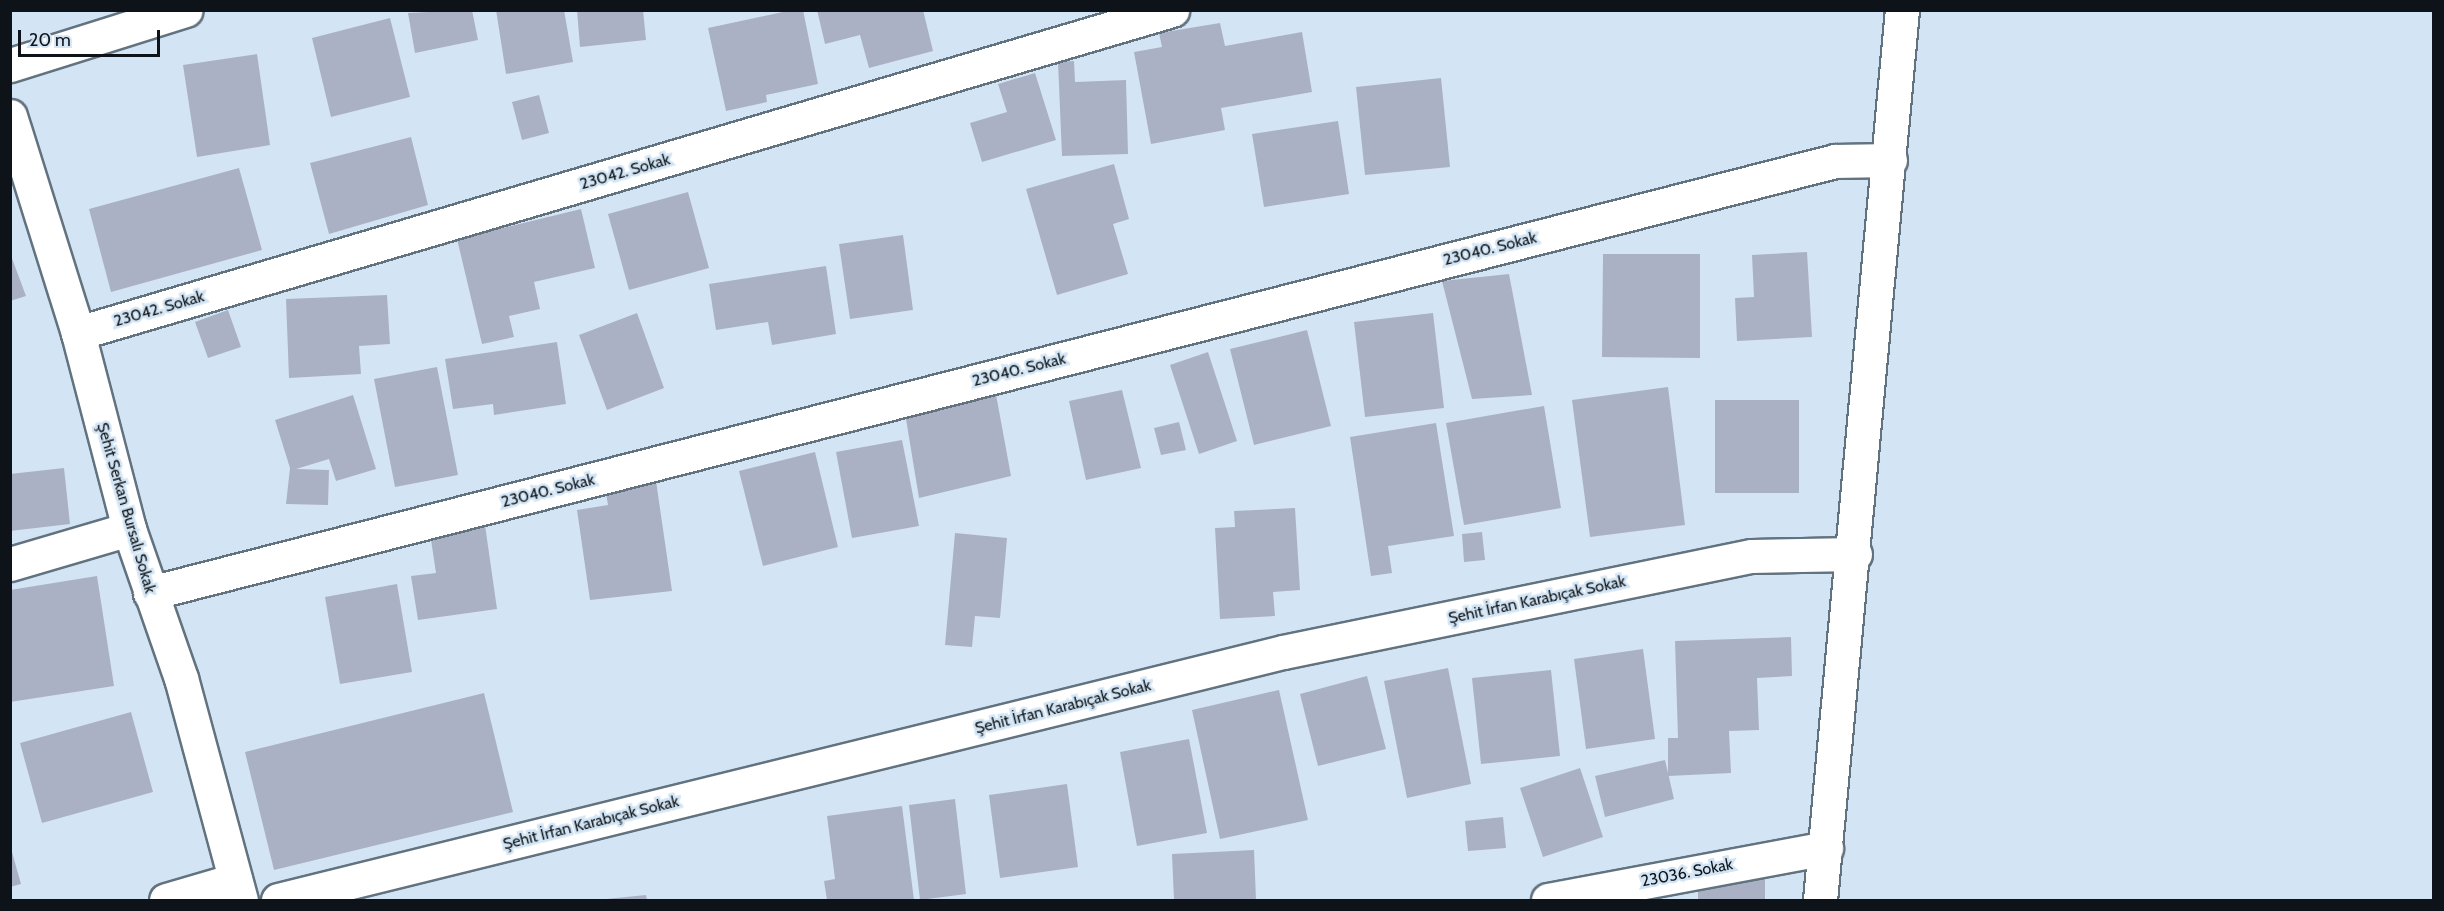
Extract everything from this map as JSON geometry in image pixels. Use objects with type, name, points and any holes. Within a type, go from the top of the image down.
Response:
[{"type":"street","points":[[10,65],[186,10]]},
{"type":"street","name":"23042. Sokak","points":[[78,333],[1172,10]]},
{"type":"street","points":[[1820,900],[1855,554],[1902,10]]},
{"type":"street","name":"Şehit Serkan Bursalı Sokak","points":[[10,116],[22,179],[78,333],[129,529],[181,678],[238,890]]},
{"type":"street","name":"23040. Sokak","points":[[150,593],[1835,161],[1890,160]]},
{"type":"street","points":[[10,564],[129,529]]},
{"type":"street","name":"Şehit İrfan Karabıçak Sokak","points":[[278,900],[1283,652],[1751,556],[1855,554]]},
{"type":"street","name":"23036. Sokak","points":[[1548,900],[1826,848]]},
{"type":"street","points":[[166,900],[238,890]]},
{"type":"building","points":[[472,10],[478,40],[415,53],[408,13]]},
{"type":"building","points":[[496,10],[564,10],[573,62],[506,74]]},
{"type":"building","points":[[577,10],[643,10],[646,40],[580,47]]},
{"type":"building","points":[[792,10],[803,10],[818,84],[766,95],[767,102],[726,111],[708,28]]},
{"type":"building","points":[[817,10],[923,10],[933,51],[869,68],[860,35],[825,44]]},
{"type":"building","points":[[390,18],[410,97],[331,117],[312,38]]},
{"type":"building","points":[[1220,23],[1225,46],[1302,32],[1312,92],[1221,108],[1225,130],[1151,144],[1134,52],[1162,47],[1159,33]]},
{"type":"building","points":[[257,54],[270,145],[197,157],[183,65]]},
{"type":"building","points":[[1074,61],[1075,82],[1126,80],[1128,154],[1062,156],[1058,62]]},
{"type":"building","points":[[1035,73],[1056,140],[982,162],[970,123],[1007,112],[998,84]]},
{"type":"building","points":[[1441,78],[1450,167],[1365,175],[1356,87]]},
{"type":"building","points":[[539,95],[549,133],[522,140],[512,102]]},
{"type":"building","points":[[1338,121],[1349,194],[1264,207],[1252,134]]},
{"type":"building","points":[[411,137],[428,205],[329,234],[310,163]]},
{"type":"building","points":[[1114,164],[1129,219],[1113,224],[1128,274],[1057,295],[1026,189]]},
{"type":"building","points":[[239,168],[262,250],[111,292],[89,209]]},
{"type":"building","points":[[688,192],[709,268],[629,290],[608,214]]},
{"type":"building","points":[[581,209],[595,268],[534,282],[540,309],[509,316],[514,337],[482,344],[457,239]]},
{"type":"building","points":[[903,235],[913,310],[850,319],[839,244]]},
{"type":"building","points":[[1807,252],[1812,337],[1737,341],[1735,298],[1754,297],[1752,255]]},
{"type":"building","points":[[10,253],[26,296],[10,301]]},
{"type":"building","points":[[1603,254],[1700,254],[1700,358],[1602,357]]},
{"type":"building","points":[[826,266],[836,334],[772,345],[768,322],[716,330],[709,284]]},
{"type":"building","points":[[1509,274],[1532,395],[1472,399],[1442,281]]},
{"type":"building","points":[[387,295],[390,344],[359,346],[361,374],[289,378],[286,299]]},
{"type":"building","points":[[228,310],[241,347],[208,358],[195,322]]},
{"type":"building","points":[[637,313],[664,388],[607,410],[579,335]]},
{"type":"building","points":[[1433,313],[1444,408],[1365,417],[1354,322]]},
{"type":"building","points":[[1307,330],[1331,426],[1254,445],[1230,349]]},
{"type":"building","points":[[557,342],[566,404],[494,415],[493,404],[453,409],[445,359]]},
{"type":"building","points":[[1208,352],[1237,441],[1199,454],[1170,365]]},
{"type":"building","points":[[437,367],[458,475],[395,487],[374,379]]},
{"type":"building","points":[[1668,387],[1685,525],[1590,537],[1572,400]]},
{"type":"building","points":[[995,389],[1011,476],[919,498],[905,413]]},
{"type":"building","points":[[1122,390],[1141,468],[1086,480],[1069,401]]},
{"type":"building","points":[[353,395],[376,469],[336,481],[329,459],[296,469],[329,470],[328,505],[286,504],[290,468],[275,420]]},
{"type":"building","points":[[1715,400],[1799,400],[1799,493],[1715,493]]},
{"type":"building","points":[[1544,406],[1561,508],[1464,525],[1446,423]]},
{"type":"building","points":[[1179,422],[1186,450],[1161,455],[1154,428]]},
{"type":"building","points":[[1436,423],[1454,536],[1388,546],[1392,573],[1371,576],[1350,437]]},
{"type":"building","points":[[902,440],[919,526],[852,538],[836,452]]},
{"type":"building","points":[[815,452],[838,547],[763,566],[739,471]]},
{"type":"building","points":[[64,468],[70,524],[10,531],[10,474]]},
{"type":"building","points":[[655,474],[672,591],[590,600],[577,510],[608,505],[604,482]]},
{"type":"building","points":[[1295,508],[1300,590],[1273,592],[1275,616],[1220,619],[1215,528],[1235,527],[1234,511]]},
{"type":"building","points":[[485,525],[497,609],[418,620],[411,576],[436,573],[430,533]]},
{"type":"building","points":[[1482,532],[1485,560],[1464,562],[1462,534]]},
{"type":"building","points":[[955,533],[1007,538],[1000,618],[975,616],[972,647],[945,645]]},
{"type":"building","points":[[97,576],[114,686],[10,702],[10,590]]},
{"type":"building","points":[[397,584],[412,672],[340,684],[325,597]]},
{"type":"building","points":[[1791,637],[1792,676],[1757,678],[1759,730],[1729,731],[1731,773],[1668,776],[1668,738],[1678,738],[1675,641]]},
{"type":"building","points":[[1643,649],[1655,739],[1586,749],[1574,659]]},
{"type":"building","points":[[1448,668],[1471,784],[1407,798],[1384,681]]},
{"type":"building","points":[[1551,670],[1560,756],[1481,764],[1472,678]]},
{"type":"building","points":[[1367,676],[1386,749],[1318,766],[1300,694]]},
{"type":"building","points":[[1279,690],[1308,820],[1220,839],[1192,710]]},
{"type":"building","points":[[484,693],[513,812],[274,870],[245,752]]},
{"type":"building","points":[[131,712],[153,792],[42,823],[20,743]]},
{"type":"building","points":[[1189,739],[1207,833],[1137,846],[1120,752]]},
{"type":"building","points":[[1665,760],[1674,799],[1605,817],[1595,776]]},
{"type":"building","points":[[1580,768],[1603,837],[1543,857],[1520,788]]},
{"type":"building","points":[[1067,784],[1078,867],[1000,878],[989,795]]},
{"type":"building","points":[[955,799],[966,894],[920,900],[909,805]]},
{"type":"building","points":[[902,806],[914,900],[827,900],[824,881],[835,879],[827,816]]},
{"type":"building","points":[[1503,817],[1506,848],[1468,851],[1465,821]]},
{"type":"building","points":[[10,845],[21,884],[10,887]]},
{"type":"building","points":[[1254,850],[1256,900],[1174,900],[1172,854]]},
{"type":"building","points":[[1765,874],[1765,900],[1698,900],[1698,875]]},
{"type":"building","points":[[646,895],[647,900],[606,899]]}]
